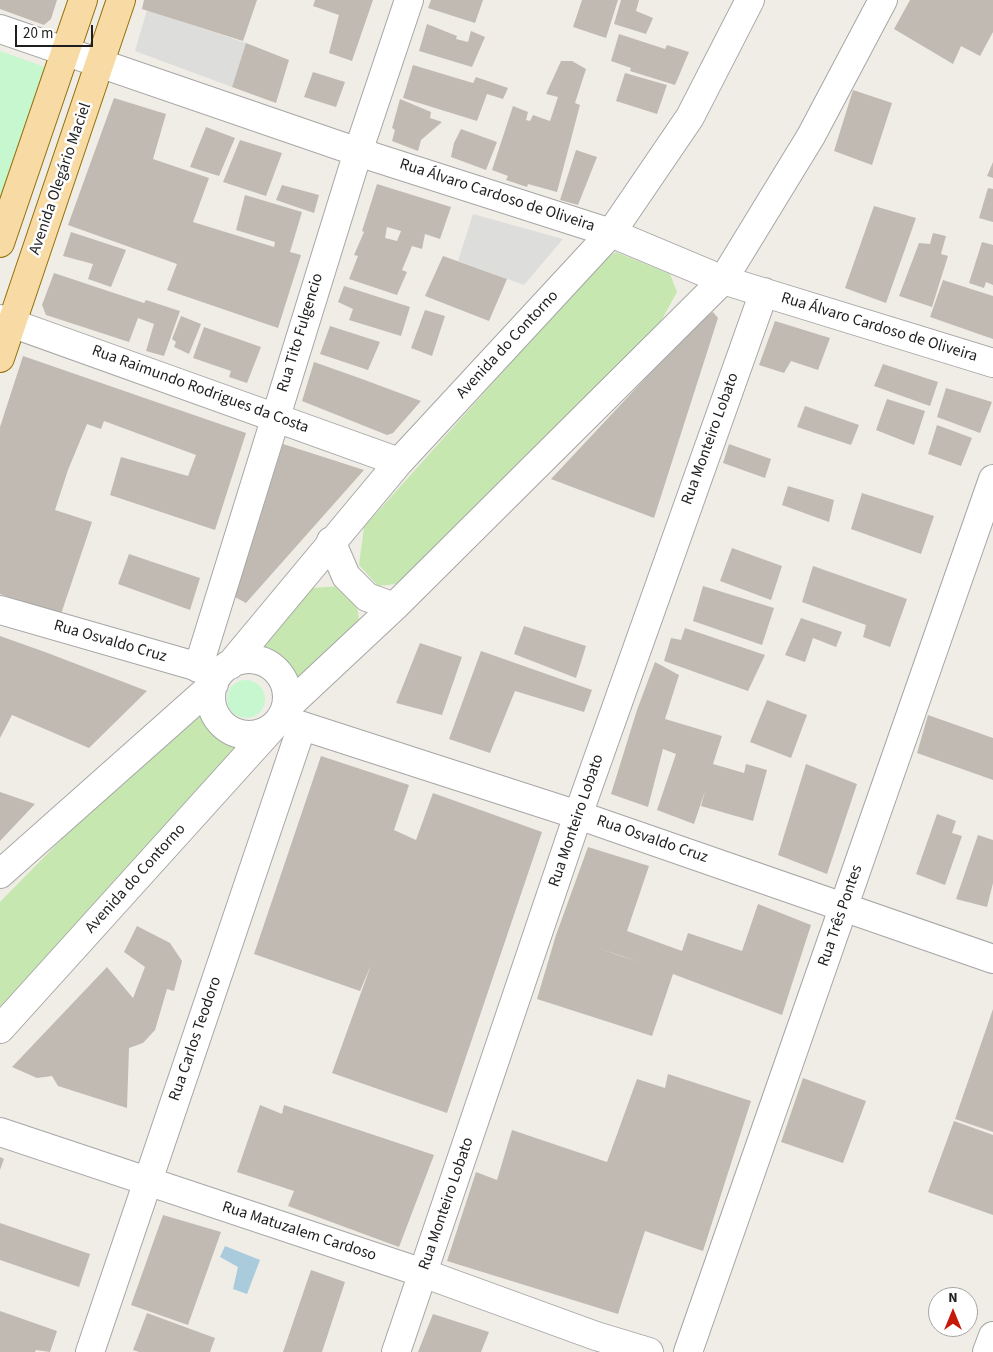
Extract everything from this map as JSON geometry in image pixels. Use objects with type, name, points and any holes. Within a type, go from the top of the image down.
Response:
[{"type":"main road","points":[[0,243],[83,0]]},
{"type":"main road","name":"Avenida Olegário Maciel","points":[[0,358],[6,321],[122,0]]},
{"type":"street","name":"Rua Tito Fulgencio","points":[[215,672],[275,417],[358,152],[409,0]]},
{"type":"street","name":"Avenida do Contorno","points":[[2,869],[215,672],[399,462],[612,233],[690,117],[750,0]]},
{"type":"street","name":"Avenida do Contorno","points":[[0,1030],[285,720],[394,607],[724,280],[811,136],[883,0]]},
{"type":"street","name":"Rua Álvaro Cardoso de Oliveira","points":[[0,29],[66,50],[358,152],[612,233],[724,280],[993,363]]},
{"type":"street","name":"Rua Monteiro Lobato","points":[[396,1352],[578,814],[764,292]]},
{"type":"street","name":"Rua Raimundo Rodrigues da Costa","points":[[6,321],[399,462]]},
{"type":"street","name":"Rua Três Pontes","points":[[688,1352],[993,480]]},
{"type":"street","points":[[331,541],[346,576],[367,596],[394,607]]},
{"type":"street","name":"Rua Osvaldo Cruz","points":[[0,610],[215,672]]},
{"type":"street","points":[[242,660],[254,660],[267,664],[278,671],[288,695],[285,720],[262,734],[249,736],[226,728],[212,708],[211,696],[215,672],[242,660]]},
{"type":"street","name":"Rua Osvaldo Cruz","points":[[285,720],[578,814],[993,959]]},
{"type":"street","name":"Rua Carlos Teodoro","points":[[90,1352],[147,1183],[285,720]]},
{"type":"street","name":"Rua Matuzalem Cardoso","points":[[0,1132],[147,1183],[423,1273],[596,1336],[649,1352]]},
{"type":"shaded area","points":[[147,10],[246,43],[232,87],[135,51]]},
{"type":"shaded area","points":[[473,214],[563,239],[524,285],[458,261]]},
{"type":"green space","points":[[0,51],[45,67],[0,197]]},
{"type":"green space","points":[[616,252],[670,274],[677,292],[661,321],[405,583],[378,586],[359,565],[364,527],[601,262]]},
{"type":"green space","points":[[342,586],[356,599],[359,620],[353,640],[297,694],[291,675],[275,661],[250,650],[310,588]]},
{"type":"green space","points":[[246,680],[259,686],[265,699],[259,712],[246,718],[233,712],[227,699],[233,686]]},
{"type":"green space","points":[[201,697],[203,710],[213,725],[252,742],[0,1015],[0,902]]},
{"type":"water","points":[[225,1246],[260,1260],[247,1294],[233,1289],[238,1267],[220,1257]]},
{"type":"building","points":[[0,0],[57,0],[51,19],[44,25],[0,9]]},
{"type":"building","points":[[144,0],[257,0],[243,41],[142,9]]},
{"type":"building","points":[[315,0],[373,0],[352,61],[329,53],[339,15],[313,6]]},
{"type":"building","points":[[431,0],[483,0],[475,23],[428,8]]},
{"type":"building","points":[[582,0],[618,0],[606,38],[573,27]]},
{"type":"building","points":[[621,0],[639,0],[636,11],[653,18],[646,34],[614,24]]},
{"type":"building","points":[[910,0],[993,0],[993,32],[980,56],[961,46],[953,64],[894,29]]},
{"type":"building","points":[[427,24],[457,36],[456,39],[468,42],[471,31],[485,37],[472,67],[419,51]]},
{"type":"building","points":[[619,34],[665,49],[667,45],[689,52],[675,85],[630,71],[631,68],[611,61]]},
{"type":"building","points":[[246,43],[289,60],[276,103],[232,87]]},
{"type":"building","points":[[561,61],[572,61],[586,69],[575,103],[580,105],[557,192],[528,184],[527,187],[506,180],[508,176],[492,170],[513,106],[528,112],[526,120],[530,121],[533,115],[550,121],[558,97],[546,94]]},
{"type":"building","points":[[413,65],[473,83],[476,77],[508,88],[503,99],[487,94],[477,121],[403,98]]},
{"type":"building","points":[[313,72],[345,82],[336,107],[304,97]]},
{"type":"building","points":[[625,73],[667,85],[657,114],[616,101]]},
{"type":"building","points":[[853,90],[892,103],[872,165],[834,151]]},
{"type":"building","points":[[114,98],[166,114],[153,159],[209,178],[193,222],[274,247],[275,242],[236,230],[245,195],[302,212],[290,252],[301,255],[278,328],[167,290],[177,264],[68,225]]},
{"type":"building","points":[[400,99],[431,112],[430,118],[442,122],[421,140],[418,151],[392,141],[395,130],[392,128]]},
{"type":"building","points":[[206,127],[235,138],[219,176],[190,167]]},
{"type":"building","points":[[461,129],[497,142],[486,170],[451,157],[454,143]]},
{"type":"building","points":[[240,140],[282,153],[266,196],[223,182]]},
{"type":"building","points":[[576,150],[597,157],[578,205],[560,200]]},
{"type":"building","points":[[993,162],[993,178],[987,176]]},
{"type":"building","points":[[377,184],[451,207],[440,239],[425,234],[422,249],[412,246],[402,270],[407,272],[397,295],[349,279],[358,256],[354,255],[364,232],[362,231]],"holes":[[[387,227],[401,231],[397,241],[385,238]]]},
{"type":"building","points":[[282,185],[319,195],[314,213],[276,200]]},
{"type":"building","points":[[988,188],[993,189],[993,222],[979,218]]},
{"type":"building","points":[[874,206],[916,218],[886,303],[845,288]]},
{"type":"building","points":[[71,232],[126,250],[111,287],[88,279],[93,264],[63,256]]},
{"type":"building","points":[[933,233],[946,236],[941,254],[948,256],[932,307],[899,296],[919,243],[930,244]]},
{"type":"building","points":[[982,242],[993,245],[993,285],[986,282],[984,288],[969,283]]},
{"type":"building","points":[[443,256],[507,279],[489,321],[425,296]]},
{"type":"building","points":[[54,273],[144,303],[146,300],[180,311],[164,356],[146,351],[154,324],[138,318],[129,342],[46,315],[42,305]]},
{"type":"building","points":[[943,280],[993,296],[993,339],[930,317]]},
{"type":"building","points":[[344,286],[410,307],[401,336],[349,320],[353,309],[338,302]]},
{"type":"building","points":[[425,310],[445,316],[432,356],[411,348]]},
{"type":"building","points":[[713,312],[718,318],[654,518],[551,479],[699,321]]},
{"type":"building","points":[[181,316],[201,324],[189,354],[174,347],[176,342],[172,339]]},
{"type":"building","points":[[775,321],[830,338],[818,370],[791,361],[784,373],[759,365]]},
{"type":"building","points":[[330,326],[380,342],[368,370],[320,354]]},
{"type":"building","points":[[204,327],[261,347],[247,383],[229,377],[231,371],[193,358]]},
{"type":"building","points":[[23,356],[246,433],[215,530],[110,495],[121,457],[188,476],[196,455],[104,421],[101,429],[87,424],[68,470],[55,510],[92,522],[61,614],[0,594],[0,427]]},
{"type":"building","points":[[314,362],[421,401],[393,433],[387,435],[302,401]]},
{"type":"building","points":[[883,364],[938,382],[930,406],[874,386]]},
{"type":"building","points":[[946,388],[992,402],[980,433],[937,417]]},
{"type":"building","points":[[887,399],[925,411],[914,445],[876,430]]},
{"type":"building","points":[[805,406],[859,425],[851,445],[797,427]]},
{"type":"building","points":[[937,425],[972,438],[961,466],[928,454]]},
{"type":"building","points":[[283,444],[364,470],[246,603],[235,597]]},
{"type":"building","points":[[729,444],[771,459],[765,478],[723,463]]},
{"type":"building","points":[[788,486],[834,500],[829,522],[782,505]]},
{"type":"building","points":[[862,493],[934,516],[921,554],[851,529]]},
{"type":"building","points":[[732,548],[782,566],[771,600],[720,581]]},
{"type":"building","points":[[129,554],[200,578],[190,610],[118,584]]},
{"type":"building","points":[[813,566],[907,599],[890,647],[863,637],[866,625],[802,602]]},
{"type":"building","points":[[703,586],[774,608],[762,645],[693,621]]},
{"type":"building","points":[[801,618],[842,632],[836,647],[813,638],[805,662],[785,655]]},
{"type":"building","points":[[524,626],[586,646],[576,678],[514,654]]},
{"type":"building","points":[[685,628],[765,655],[748,691],[664,661],[671,638],[681,640]]},
{"type":"building","points":[[0,636],[147,691],[89,748],[12,715],[0,738]]},
{"type":"building","points":[[420,643],[462,657],[442,715],[396,703]]},
{"type":"building","points":[[481,651],[592,690],[584,712],[515,691],[490,753],[449,739]]},
{"type":"building","points":[[655,662],[679,675],[665,719],[722,736],[713,764],[744,773],[746,764],[767,770],[753,821],[701,806],[705,791],[694,824],[657,810],[676,754],[663,749],[648,807],[611,794],[637,710]]},
{"type":"building","points":[[767,700],[807,715],[791,758],[750,742]]},
{"type":"building","points":[[928,715],[993,738],[993,780],[917,753]]},
{"type":"building","points":[[321,756],[409,785],[394,830],[416,840],[433,793],[542,832],[447,1113],[332,1073],[371,965],[360,991],[254,954]]},
{"type":"building","points":[[806,764],[857,784],[827,874],[778,855]]},
{"type":"building","points":[[0,792],[35,804],[0,841]]},
{"type":"building","points":[[937,814],[956,821],[952,833],[962,836],[945,885],[916,874]]},
{"type":"building","points":[[978,835],[993,840],[993,883],[987,907],[956,899]]},
{"type":"building","points":[[588,847],[649,866],[627,931],[682,951],[688,933],[742,951],[758,904],[811,925],[782,1015],[673,974],[652,1036],[537,999],[556,935]]},
{"type":"building","points":[[137,926],[170,943],[182,961],[174,991],[167,989],[155,1030],[143,1043],[129,1048],[127,1108],[58,1086],[52,1076],[37,1078],[12,1067],[107,967],[133,998],[145,967],[124,952]]},
{"type":"building","points":[[993,1009],[993,1132],[955,1119]]},
{"type":"building","points":[[668,1074],[751,1101],[703,1251],[645,1231],[618,1314],[447,1261],[476,1172],[497,1180],[512,1130],[607,1162],[637,1079],[665,1088]]},
{"type":"building","points":[[803,1078],[866,1101],[843,1163],[781,1142]]},
{"type":"building","points":[[260,1105],[282,1114],[284,1105],[434,1155],[399,1247],[288,1206],[294,1191],[237,1172]]},
{"type":"building","points":[[954,1121],[993,1135],[993,1215],[928,1192]]},
{"type":"building","points":[[0,1157],[4,1159],[0,1170]]},
{"type":"building","points":[[163,1215],[221,1232],[188,1325],[131,1305]]},
{"type":"building","points":[[0,1223],[90,1254],[79,1287],[0,1260]]},
{"type":"building","points":[[311,1270],[345,1282],[322,1352],[283,1352]]},
{"type":"building","points":[[0,1311],[57,1331],[50,1352],[36,1350],[35,1352],[0,1352]]},
{"type":"building","points":[[147,1313],[215,1338],[210,1352],[139,1352],[133,1350]]},
{"type":"building","points":[[433,1314],[489,1332],[481,1352],[418,1352]]}]
